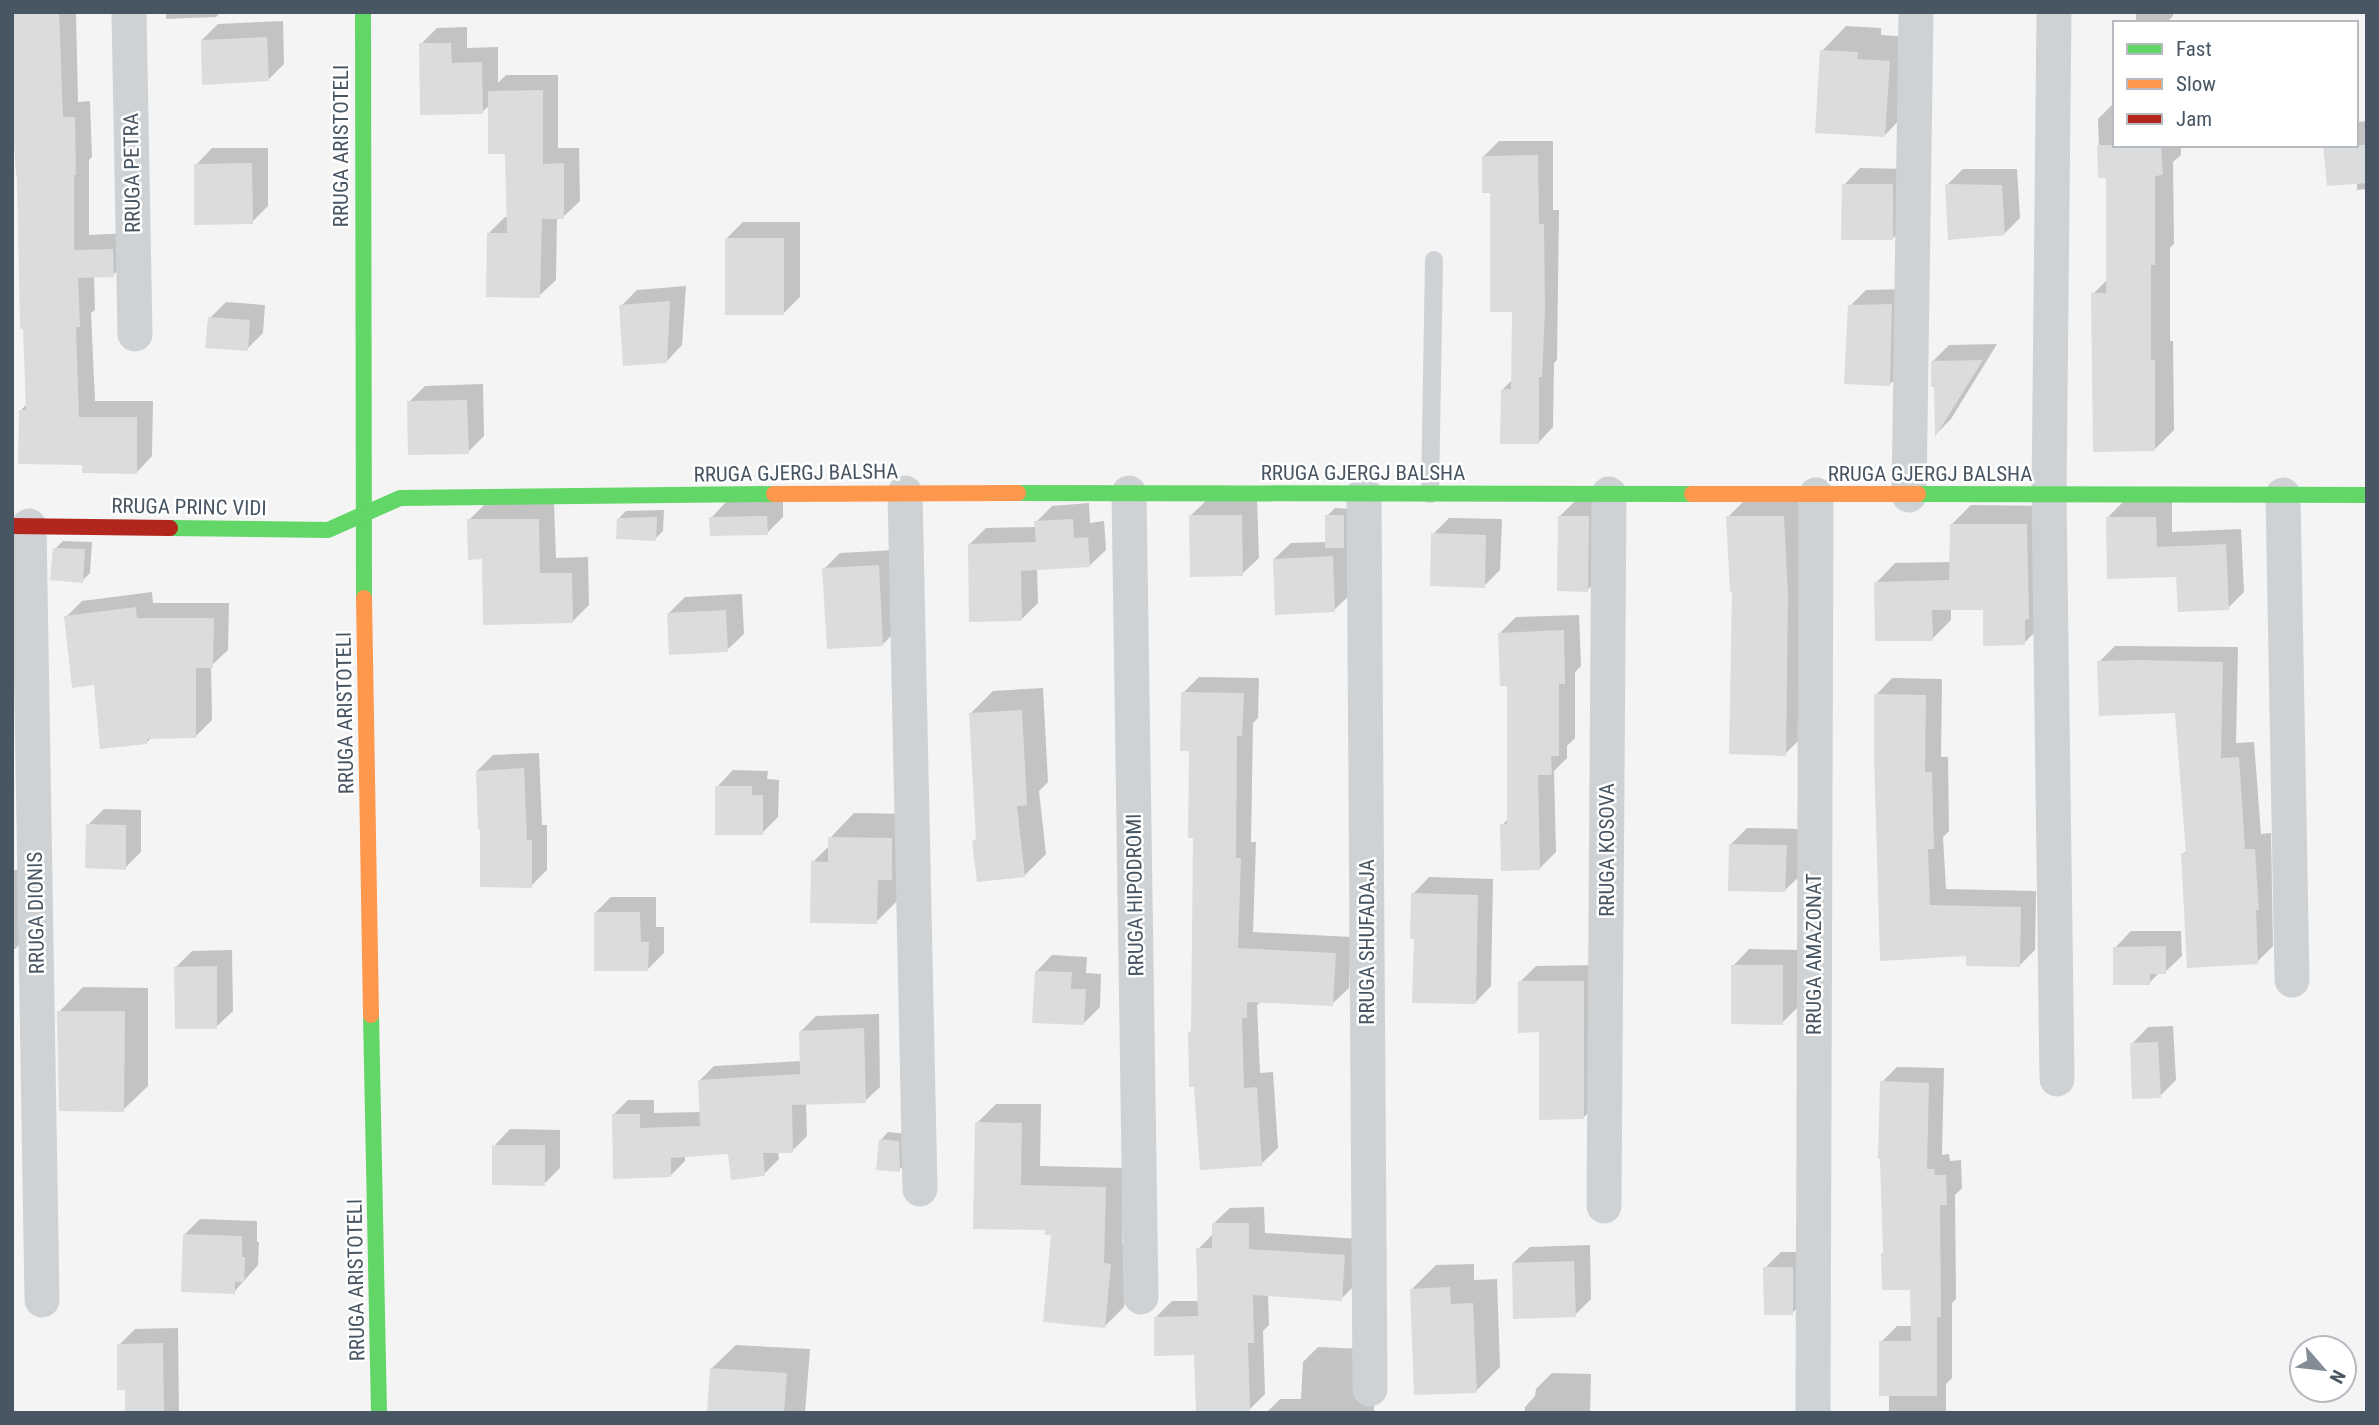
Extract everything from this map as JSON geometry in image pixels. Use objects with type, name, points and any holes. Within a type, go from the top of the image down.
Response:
[{"type":"street","name":"RRUGA PETRA","points":[[129,12],[135,334]]},
{"type":"street","name":"RRUGA ARISTOTELI","points":[[362,12],[362,514],[379,1413]]},
{"type":"street","points":[[1909,495],[1916,12]]},
{"type":"street","points":[[2054,12],[2049,495],[2057,1079]]},
{"type":"street","name":"RRUGA GJERGJ BALSHA","points":[[362,514],[400,498],[905,493],[2367,495]]},
{"type":"street","points":[[905,493],[920,1189]]},
{"type":"street","name":"RRUGA HIPODROMI","points":[[1129,494],[1141,1297]]},
{"type":"street","name":"RRUGA SHUFADAJA","points":[[1364,494],[1370,1389]]},
{"type":"street","name":"RRUGA KOSOVA","points":[[1604,1206],[1609,494]]},
{"type":"street","name":"RRUGA AMAZONAT","points":[[1813,1413],[1816,495]]},
{"type":"street","points":[[2283,495],[2292,980]]},
{"type":"street","name":"RRUGA PRINC VIDI","points":[[21,526],[328,530],[362,514]]},
{"type":"street","name":"RRUGA DIONIS","points":[[21,526],[42,1300]]},
{"type":"lane","points":[[1430,494],[1434,260]]},
{"type":"building","points":[[14,12],[59,12],[63,117],[75,117],[74,250],[113,249],[114,277],[78,278],[80,327],[76,327],[79,417],[137,417],[137,474],[82,473],[82,465],[18,464],[19,410],[26,410],[23,329],[20,329],[17,177],[12,107]]},
{"type":"building","points":[[267,37],[269,81],[202,85],[201,40]]},
{"type":"building","points":[[419,43],[451,43],[452,63],[482,62],[483,114],[420,115]]},
{"type":"building","points":[[1820,50],[1858,52],[1857,59],[1890,61],[1885,137],[1815,133]]},
{"type":"building","points":[[543,90],[543,164],[564,163],[564,219],[542,219],[540,298],[486,297],[487,233],[507,233],[505,154],[488,154],[488,91]]},
{"type":"building","points":[[2097,145],[2161,147],[2163,175],[2155,176],[2155,265],[2151,265],[2155,451],[2093,452],[2091,293],[2106,293],[2106,178],[2098,178]]},
{"type":"building","points":[[2367,145],[2367,183],[2327,186],[2323,147]]},
{"type":"building","points":[[1538,155],[1539,224],[1544,224],[1545,311],[1542,377],[1539,377],[1539,444],[1500,444],[1501,389],[1511,389],[1512,312],[1490,312],[1490,193],[1482,193],[1482,156]]},
{"type":"building","points":[[252,163],[253,224],[194,225],[194,164]]},
{"type":"building","points":[[1842,184],[1893,184],[1893,240],[1841,240]]},
{"type":"building","points":[[1945,184],[2002,185],[2005,235],[1948,240]]},
{"type":"building","points":[[725,238],[784,238],[784,315],[725,315]]},
{"type":"building","points":[[670,301],[667,363],[623,366],[619,305]]},
{"type":"building","points":[[1892,304],[1890,386],[1844,384],[1848,305]]},
{"type":"building","points":[[208,317],[250,320],[248,351],[205,348]]},
{"type":"building","points":[[1983,360],[1935,437],[1931,361]]},
{"type":"building","points":[[467,400],[469,454],[408,455],[407,401]]},
{"type":"building","points":[[1189,515],[1242,515],[1243,576],[1190,577]]},
{"type":"building","points":[[1325,515],[1344,515],[1344,548],[1325,548]]},
{"type":"building","points":[[767,516],[768,535],[710,536],[709,517]]},
{"type":"building","points":[[1558,516],[1589,516],[1588,592],[1557,591]]},
{"type":"building","points":[[1726,516],[1784,516],[1788,595],[1786,756],[1729,754],[1732,592]]},
{"type":"building","points":[[657,517],[656,541],[616,539],[617,518]]},
{"type":"building","points":[[2106,517],[2156,517],[2157,547],[2226,544],[2229,610],[2178,612],[2176,577],[2107,579]]},
{"type":"building","points":[[467,519],[539,519],[540,573],[572,573],[573,623],[483,625],[482,559],[468,560]]},
{"type":"building","points":[[1073,519],[1074,538],[1088,537],[1090,567],[1021,571],[1022,621],[969,622],[968,544],[1036,542],[1034,521]]},
{"type":"building","points":[[1950,524],[2027,524],[2029,619],[2025,620],[2025,645],[1983,646],[1983,610],[1932,610],[1933,641],[1875,641],[1874,582],[1949,580]]},
{"type":"building","points":[[1431,533],[1486,535],[1485,588],[1430,586]]},
{"type":"building","points":[[53,548],[85,549],[83,583],[50,580]]},
{"type":"building","points":[[1333,556],[1335,612],[1275,615],[1273,559]]},
{"type":"building","points":[[879,565],[883,646],[827,649],[822,568]]},
{"type":"building","points":[[136,607],[137,618],[214,618],[213,668],[196,668],[196,738],[147,739],[147,744],[100,749],[94,685],[72,688],[64,616]]},
{"type":"building","points":[[726,610],[728,652],[669,655],[667,613]]},
{"type":"building","points":[[1564,630],[1565,684],[1559,684],[1559,756],[1551,756],[1552,775],[1538,775],[1540,870],[1501,871],[1500,824],[1507,824],[1507,686],[1500,686],[1498,633]]},
{"type":"building","points":[[2097,661],[2223,662],[2221,758],[2239,757],[2245,849],[2255,849],[2259,910],[2256,910],[2258,964],[2187,968],[2181,853],[2186,853],[2175,713],[2099,716]]},
{"type":"building","points":[[1181,692],[1244,693],[1242,736],[1237,736],[1236,858],[1241,858],[1238,948],[1336,953],[1333,1006],[1247,1002],[1247,1018],[1242,1018],[1244,1088],[1257,1087],[1262,1166],[1200,1170],[1194,1087],[1189,1087],[1193,838],[1188,838],[1189,751],[1180,751]]},
{"type":"building","points":[[1874,694],[1926,695],[1925,772],[1932,772],[1934,849],[1928,849],[1930,905],[2021,907],[2020,967],[1966,966],[1966,956],[1880,961]]},
{"type":"building","points":[[1022,710],[1027,805],[1017,806],[1025,877],[977,882],[972,841],[976,840],[969,713]]},
{"type":"building","points":[[524,768],[527,840],[532,840],[532,888],[480,887],[476,771]]},
{"type":"building","points":[[715,786],[752,786],[752,795],[763,795],[763,835],[715,835]]},
{"type":"building","points":[[86,824],[126,825],[126,870],[85,868]]},
{"type":"building","points":[[828,837],[892,838],[892,880],[878,880],[877,924],[810,923],[811,861],[828,862]]},
{"type":"building","points":[[1729,844],[1787,845],[1785,892],[1728,891]]},
{"type":"building","points":[[1411,893],[1478,895],[1476,1004],[1412,1003],[1414,939],[1410,939]]},
{"type":"building","points":[[594,912],[640,912],[641,942],[649,942],[648,971],[594,971]]},
{"type":"building","points":[[2166,946],[2166,974],[2150,974],[2150,985],[2113,985],[2113,947]]},
{"type":"building","points":[[1731,965],[1783,965],[1783,1025],[1731,1024]]},
{"type":"building","points":[[217,966],[217,1029],[175,1029],[174,967]]},
{"type":"building","points":[[1035,971],[1072,972],[1071,989],[1086,989],[1084,1025],[1032,1023]]},
{"type":"building","points":[[1518,981],[1584,981],[1584,1119],[1539,1120],[1539,1032],[1518,1033]]},
{"type":"building","points":[[57,1011],[125,1011],[124,1112],[59,1111]]},
{"type":"building","points":[[864,1028],[866,1103],[792,1105],[793,1153],[763,1153],[765,1176],[731,1180],[728,1154],[671,1158],[671,1177],[613,1179],[612,1114],[640,1114],[640,1128],[700,1126],[698,1080],[800,1074],[799,1031]]},
{"type":"building","points":[[2158,1042],[2161,1098],[2132,1099],[2130,1043]]},
{"type":"building","points":[[1880,1081],[1929,1083],[1927,1169],[1934,1169],[1935,1175],[1946,1175],[1947,1205],[1940,1205],[1941,1317],[1937,1317],[1937,1396],[1879,1396],[1879,1341],[1911,1341],[1910,1290],[1882,1290],[1883,1253],[1878,1159]]},
{"type":"building","points":[[975,1122],[1022,1123],[1021,1185],[1106,1187],[1104,1263],[1111,1264],[1105,1328],[1043,1322],[1051,1235],[1045,1235],[1045,1230],[973,1229]]},
{"type":"building","points":[[879,1139],[899,1141],[900,1172],[876,1170]]},
{"type":"building","points":[[492,1145],[545,1145],[545,1186],[492,1185]]},
{"type":"building","points":[[1212,1223],[1249,1223],[1249,1249],[1345,1255],[1342,1301],[1253,1295],[1254,1343],[1248,1343],[1250,1412],[1196,1413],[1194,1355],[1154,1356],[1154,1317],[1198,1316],[1196,1248],[1212,1248]]},
{"type":"building","points":[[183,1234],[242,1236],[244,1282],[235,1282],[235,1294],[181,1292]]},
{"type":"building","points":[[1574,1261],[1576,1317],[1513,1319],[1512,1263]]},
{"type":"building","points":[[1763,1267],[1793,1267],[1793,1315],[1764,1315]]},
{"type":"building","points":[[1450,1287],[1451,1304],[1473,1303],[1477,1393],[1414,1395],[1410,1289]]},
{"type":"building","points":[[163,1343],[164,1413],[125,1413],[125,1390],[117,1390],[117,1344]]},
{"type":"building","points":[[710,1368],[787,1373],[784,1413],[707,1413]]},
{"type":"traffic: fast","points":[[363,12],[364,598]]},
{"type":"traffic: fast","points":[[1018,493],[1692,494]]},
{"type":"traffic: fast","points":[[170,528],[328,530],[400,498],[774,494]]},
{"type":"traffic: fast","points":[[1918,494],[2367,495]]},
{"type":"traffic: fast","points":[[371,1015],[379,1413]]},
{"type":"traffic: slow","points":[[774,494],[1018,493]]},
{"type":"traffic: slow","points":[[1692,494],[1918,494]]},
{"type":"traffic: slow","points":[[364,598],[371,1015]]},
{"type":"traffic: jam","points":[[12,526],[170,528]]}]
